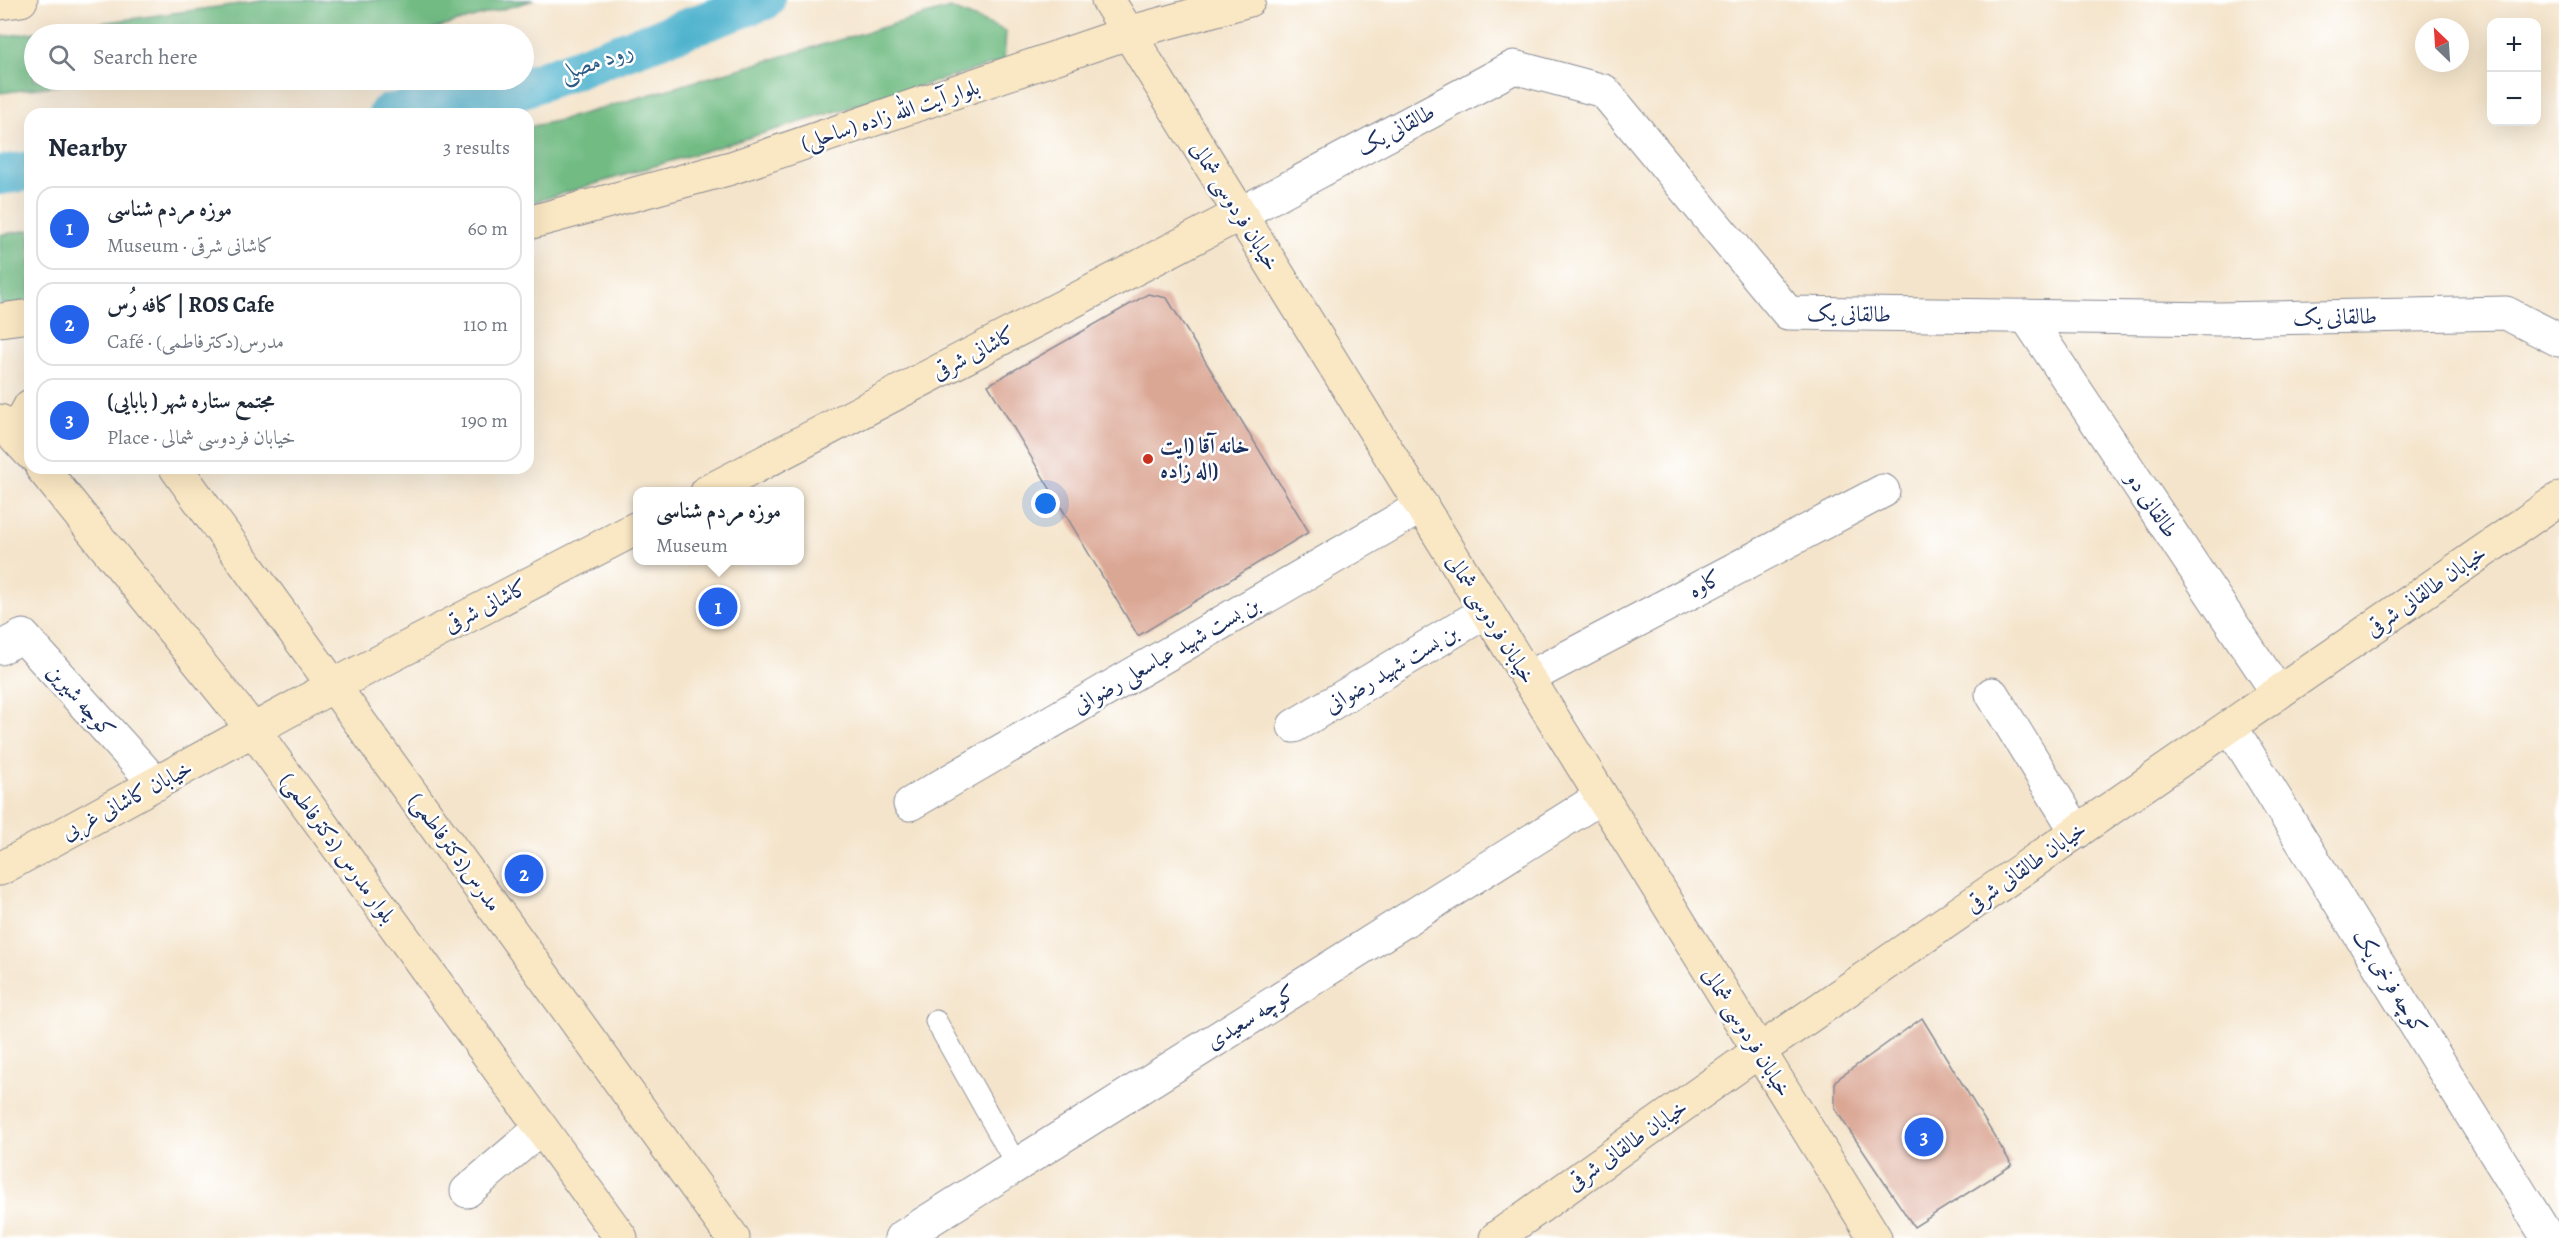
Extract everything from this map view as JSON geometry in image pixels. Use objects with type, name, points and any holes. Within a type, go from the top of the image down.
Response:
[{"type":"street","points":[[0,3],[21,0]]},
{"type":"street","name":"خیابان فردوسی شمالی","points":[[1108,0],[1875,1238]]},
{"type":"street","name":"بلوار آیت الله زاده (ساحلی)","points":[[534,221],[731,168],[1128,33],[1249,0]]},
{"type":"street","name":"طالقانی یک","points":[[1240,214],[1514,67],[1604,91],[1788,313],[2219,319],[2506,313],[2559,340]]},
{"type":"street","name":"کاشانی شرقی","points":[[717,487],[1240,214]]},
{"type":"street","points":[[0,320],[24,316]]},
{"type":"street","name":"طالقانی دو","points":[[2026,316],[2278,693]]},
{"type":"street","name":"بلوار مدرس (دکترفاطمی)","points":[[47,474],[254,731],[621,1238]]},
{"type":"street","name":"مدرس(دکترفاطمی)","points":[[180,474],[733,1238]]},
{"type":"street","name":"کاوه","points":[[1528,678],[1883,491]]},
{"type":"street","name":"خیابان طالقانی شرقی","points":[[1496,1238],[1759,1052],[2559,500]]},
{"type":"street","name":"بن بست شهید عباسعلی رضوانی","points":[[910,804],[1422,506]]},
{"type":"street","name":"کاشانی شرقی","points":[[254,731],[335,685],[633,530]]},
{"type":"street","name":"بن بست شهید رضوانی","points":[[1294,726],[1487,611]]},
{"type":"street","name":"کوچه شیرین","points":[[0,648],[23,636],[156,784]]},
{"type":"street","points":[[1992,694],[2078,832]]},
{"type":"street","name":"کوچه فرخی یک","points":[[2231,726],[2548,1238]]},
{"type":"street","name":"خیابان کاشانی غربی","points":[[0,869],[254,731]]},
{"type":"street","name":"کوچه سعیدی","points":[[901,1238],[1601,797]]},
{"type":"street","points":[[466,1191],[540,1129]]},
{"type":"lane","points":[[936,1021],[1016,1164]]},
{"type":"green space","points":[[268,0],[534,0],[451,24],[94,24]]},
{"type":"green space","points":[[950,8],[1006,31],[1004,61],[534,202],[534,126],[561,120]]},
{"type":"green space","points":[[24,34],[24,90],[0,93],[0,37]]},
{"type":"green space","points":[[24,231],[24,303],[0,306],[0,235]]},
{"type":"building","name":"خانه آقا (ایت اله زاده)","points":[[1148,294],[1167,298],[1309,532],[1138,636],[988,385]]},
{"type":"building","points":[[1922,1018],[2012,1165],[1914,1227],[1835,1109],[1835,1081]]},
{"type":"waterway","name":"رود مصلی","points":[[534,84],[765,0]]},
{"type":"waterway","name":"رود مصلی","points":[[420,108],[517,90]]},
{"type":"waterway","name":"رود مصلی","points":[[0,175],[24,172]]},
{"type":"place","name":"خانه آقا (ایت اله زاده)","points":[[1148,459]]},
{"type":"place","name":"موزه مردم شناسی","points":[[718,607]]},
{"type":"place","name":"کافه رُس | ROS Cafe","points":[[524,874]]},
{"type":"place","name":"مجتمع ستاره شهر ( بابایی)","points":[[1924,1137]]}]
